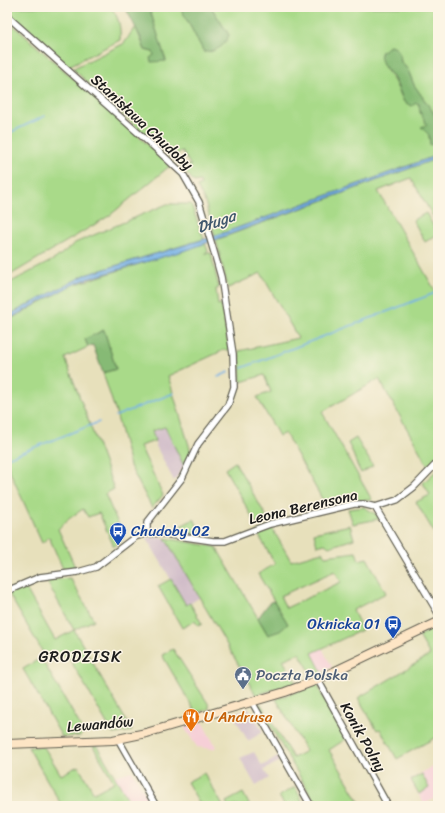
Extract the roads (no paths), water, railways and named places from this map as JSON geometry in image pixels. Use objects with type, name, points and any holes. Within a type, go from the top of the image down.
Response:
[{"type":"street","name":"Stanisława Chudoby","points":[[7,16],[176,167],[188,181],[197,196],[214,252],[220,277],[233,354],[234,387],[228,405],[198,444],[191,463],[179,482],[147,523],[147,533]]},
{"type":"street","name":"Leona Berensona","points":[[7,591],[40,577],[78,572],[96,567],[135,537],[147,533],[158,533],[213,541],[225,541],[270,524],[354,504],[363,504],[375,507],[397,500],[409,492],[438,462]]},
{"type":"street","points":[[375,507],[438,613]]},
{"type":"street","name":"Lewandów","points":[[7,744],[118,739],[146,733],[252,702],[318,680],[438,622]]},
{"type":"street","name":"Konik Polny","points":[[318,680],[388,806]]},
{"type":"street","points":[[252,702],[311,806]]},
{"type":"street","points":[[118,739],[156,806]]},
{"type":"water","points":[[438,155],[438,158],[190,249],[87,279],[70,286],[7,320],[7,316],[85,275],[215,236]]},
{"type":"waterway","points":[[7,134],[45,116]]},
{"type":"waterway","points":[[242,368],[435,293]]},
{"type":"waterway","points":[[218,377],[229,372]]},
{"type":"waterway","points":[[116,416],[174,393]]},
{"type":"waterway","points":[[7,458],[99,422]]},
{"type":"place","name":"Chudoby 02","points":[[118,546]]},
{"type":"place","name":"Oknicka 01","points":[[393,639]]},
{"type":"place","name":"Poczta Polska","points":[[243,690]]},
{"type":"place","name":"U Andrusa","points":[[191,732]]},
{"type":"district","name":"GRODZISK","points":[[80,656]]},
{"type":"water label","name":"Długa","points":[[216,221]]}]
